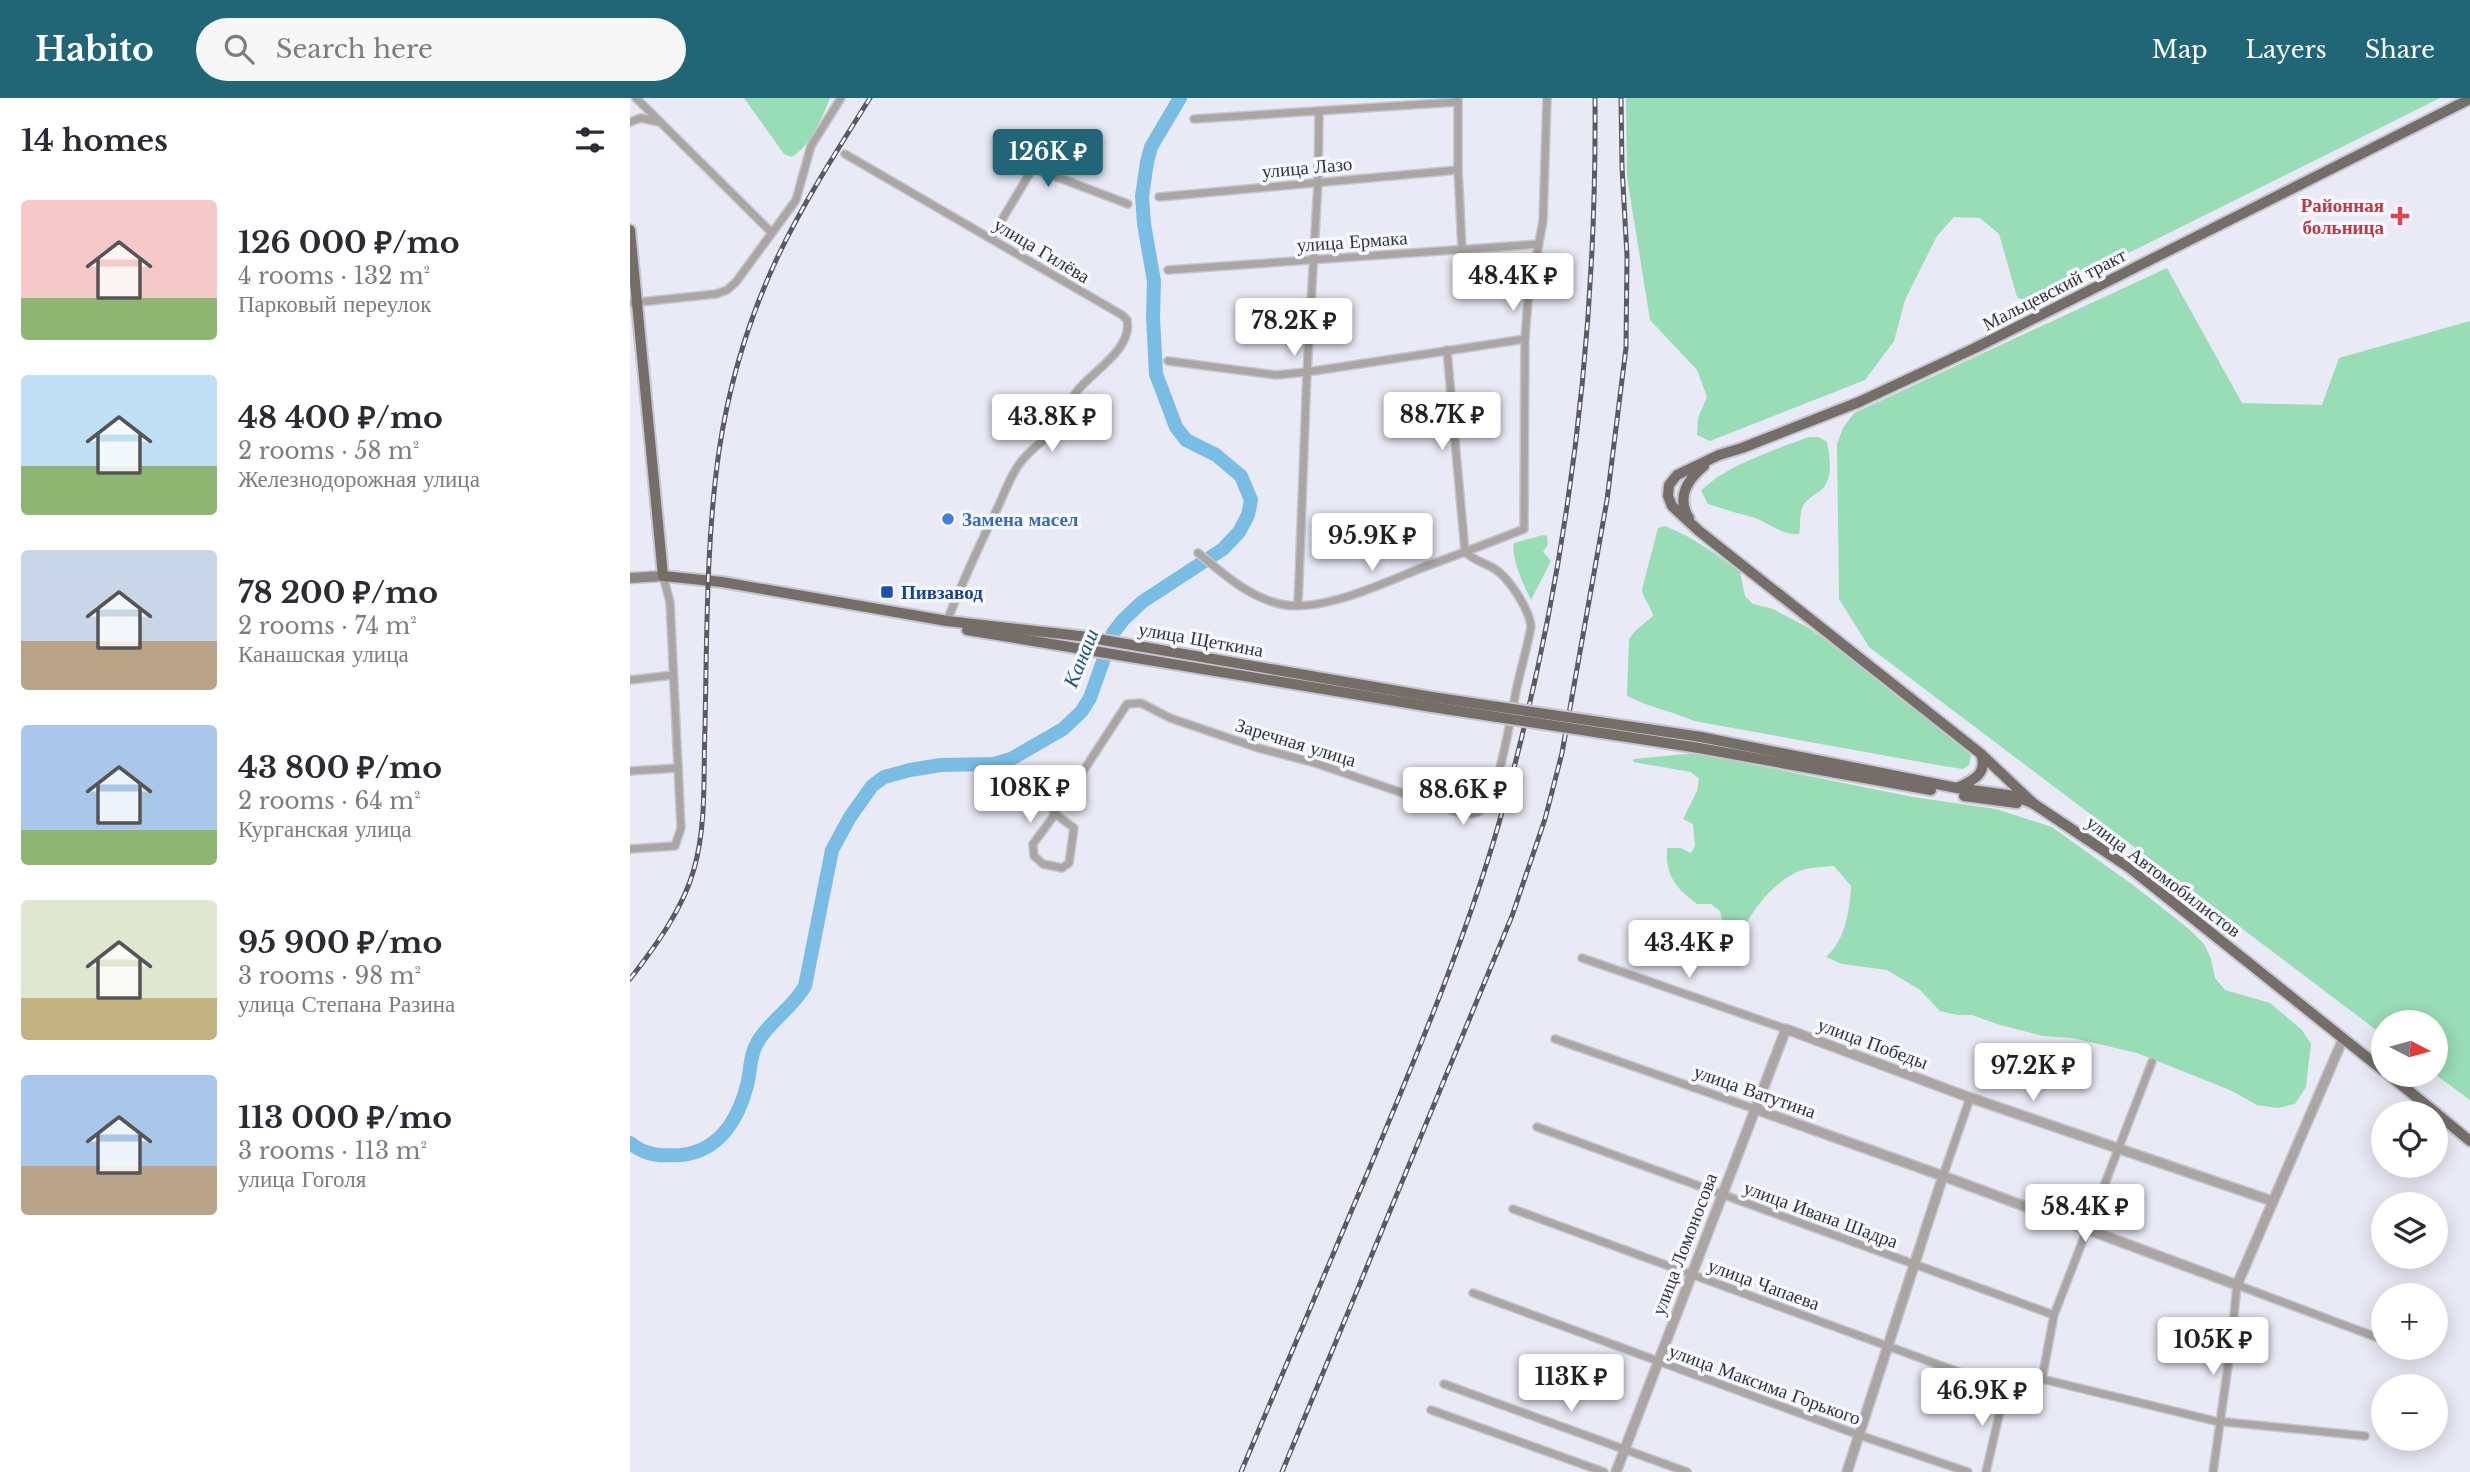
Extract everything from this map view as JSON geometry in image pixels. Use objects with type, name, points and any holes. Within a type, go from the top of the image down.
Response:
[{"type":"main road","name":"Мальцевский тракт","points":[[1691,472],[1718,455],[1859,402],[1975,348],[2470,99]]},
{"type":"main road","points":[[630,230],[634,302],[663,576]]},
{"type":"main road","points":[[1675,502],[1691,472]]},
{"type":"main road","points":[[1691,472],[1677,475],[1669,485],[1675,502],[1682,506],[1699,531],[1981,754],[2034,804]]},
{"type":"main road","name":"улица Щеткина","points":[[630,578],[663,576],[722,582],[947,621],[1080,636],[1432,702]]},
{"type":"main road","points":[[947,621],[951,627],[1076,649],[1700,743],[1958,795],[2034,804]]},
{"type":"main road","name":"улица Автомобилистов","points":[[1700,743],[2015,796],[2034,804],[2130,868],[2371,1061]]},
{"type":"main road","points":[[1957,788],[1980,773],[1984,763],[1981,754]]},
{"type":"main road","name":"улица Автомобилистов","points":[[2404,1087],[2421,1101]]},
{"type":"main road","name":"улица Автомобилистов","points":[[2448,1123],[2470,1140]]},
{"type":"street","points":[[636,98],[771,232]]},
{"type":"street","points":[[634,302],[701,297],[727,290],[736,282],[796,201],[811,146],[841,98]]},
{"type":"street","points":[[1198,553],[1236,585],[1258,597],[1284,605],[1298,605],[1329,601],[1366,590],[1524,529],[1525,339],[1528,301],[1543,221],[1547,98]]},
{"type":"street","points":[[1194,119],[1458,100],[1462,249]]},
{"type":"street","points":[[1298,605],[1319,111]]},
{"type":"street","points":[[630,122],[641,118],[663,123]]},
{"type":"street","name":"улица Гилёва","points":[[845,154],[1127,320],[1127,335],[1112,357],[1074,394],[1062,421],[1044,442],[1025,457],[1013,475],[947,621]]},
{"type":"street","points":[[991,238],[1034,168],[1128,204]]},
{"type":"street","name":"улица Лазо","points":[[1159,197],[1458,170]]},
{"type":"street","name":"улица Ермака","points":[[1168,270],[1539,244]]},
{"type":"street","points":[[1168,361],[1276,375],[1525,339]]},
{"type":"street","points":[[1447,350],[1465,552]]},
{"type":"street","name":"Заречная улица","points":[[1054,813],[1063,794],[1082,773],[1127,704],[1141,703],[1170,718],[1258,748],[1315,763],[1458,812],[1478,812],[1490,796],[1501,761],[1531,626],[1530,615],[1506,578],[1465,552]]},
{"type":"street","points":[[630,849],[675,846],[681,828],[670,602],[663,576]]},
{"type":"street","points":[[630,680],[673,675]]},
{"type":"street","points":[[630,771],[678,768]]},
{"type":"street","points":[[1054,813],[1074,828],[1069,863],[1062,868],[1043,864],[1034,856],[1033,844],[1054,813]]},
{"type":"street","name":"улица Победы","points":[[1583,958],[1970,1098],[2272,1201]]},
{"type":"street","name":"улица Ломоносова","points":[[1616,1472],[1786,1030]]},
{"type":"street","points":[[2213,1472],[2237,1285],[2343,1039]]},
{"type":"street","name":"улица Ватутина","points":[[1555,1040],[1943,1176],[2237,1285]]},
{"type":"street","points":[[2042,1379],[2054,1315],[2152,1062]]},
{"type":"street","points":[[1847,1472],[1970,1098]]},
{"type":"street","name":"улица Ивана Шадра","points":[[1537,1127],[2054,1315]]},
{"type":"street","name":"улица Чапаева","points":[[1513,1209],[2005,1389]]},
{"type":"street","points":[[2237,1285],[2371,1335]]},
{"type":"street","name":"улица Максима Горького","points":[[1473,1293],[1859,1435],[1968,1472]]},
{"type":"street","points":[[1986,1472],[2005,1389],[2042,1379],[2220,1421],[2365,1436]]},
{"type":"street","points":[[1444,1384],[1687,1472]]},
{"type":"street","points":[[1431,1410],[1604,1472]]},
{"type":"green space","points":[[744,98],[830,98],[805,146],[792,157],[784,154]]},
{"type":"green space","points":[[1626,98],[2440,98],[2028,303],[2017,297],[1999,234],[1980,218],[1954,217],[1937,236],[1905,300],[1894,341],[1865,380],[1710,441],[1697,435],[1698,418],[1707,397],[1697,370],[1650,320],[1627,177]]},
{"type":"green space","points":[[2167,268],[2242,403],[2322,405],[2339,358],[2470,321],[2470,1100],[2448,1084],[2448,1010],[2371,1010],[2371,1026],[1869,647],[1839,599],[1837,444],[1843,428],[1854,413]]},
{"type":"green space","points":[[1809,437],[1819,437],[1827,442],[1830,468],[1824,486],[1803,506],[1799,534],[1787,533],[1758,519],[1708,504],[1701,491],[1723,474],[1752,459]]},
{"type":"green space","points":[[1665,526],[1713,552],[1740,572],[1745,596],[1753,604],[1773,609],[1809,628],[1902,697],[1969,750],[1969,765],[1963,769],[1943,766],[1694,721],[1627,696],[1629,639],[1653,616],[1642,589],[1658,528]]},
{"type":"green space","points":[[1547,536],[1548,544],[1543,552],[1551,561],[1531,600],[1516,564],[1514,543]]},
{"type":"green space","points":[[1696,753],[1913,797],[1996,809],[2052,827],[2189,929],[2204,944],[2215,978],[2225,990],[2270,1003],[2302,1030],[2311,1044],[2306,1087],[2295,1104],[2278,1108],[2257,1105],[2230,1090],[2137,1053],[2073,1038],[2042,1036],[1972,1015],[1940,1011],[1920,990],[1887,970],[1842,964],[1826,957],[1842,934],[1848,915],[1851,886],[1834,866],[1809,868],[1786,878],[1754,911],[1743,930],[1724,927],[1720,911],[1711,904],[1697,904],[1690,898],[1673,880],[1668,866],[1667,848],[1681,848],[1691,853],[1695,846],[1693,824],[1683,819],[1697,791],[1699,779],[1691,772],[1633,762],[1634,759]]},
{"type":"waterway","name":"Канаш","points":[[630,1143],[654,1154],[681,1155],[706,1147],[725,1132],[743,1098],[757,1043],[805,986],[832,850],[850,817],[872,786],[884,777],[910,770],[941,765],[993,764],[1011,759],[1063,729],[1081,712],[1090,698],[1113,633],[1123,620],[1142,602],[1223,549],[1239,532],[1248,515],[1251,500],[1241,476],[1216,455],[1186,440],[1176,427],[1156,374],[1154,281],[1142,196],[1151,147],[1180,98]]},
{"type":"railway","points":[[630,979],[676,913],[689,884],[698,852],[704,799],[709,554],[719,451],[735,375],[750,325],[779,254],[811,194],[870,98]]},
{"type":"railway","points":[[1241,1472],[1439,997],[1486,867],[1522,734],[1543,645],[1573,464],[1590,281],[1595,98]]},
{"type":"railway","points":[[1282,1472],[1512,916],[1545,819],[1562,753],[1607,500],[1626,348],[1627,256],[1621,98]]},
{"type":"place","name":"Районная больница","points":[[2400,216]]},
{"type":"place","name":"Замена масел","points":[[948,519]]},
{"type":"place","name":"Пивзавод","points":[[887,592]]}]
